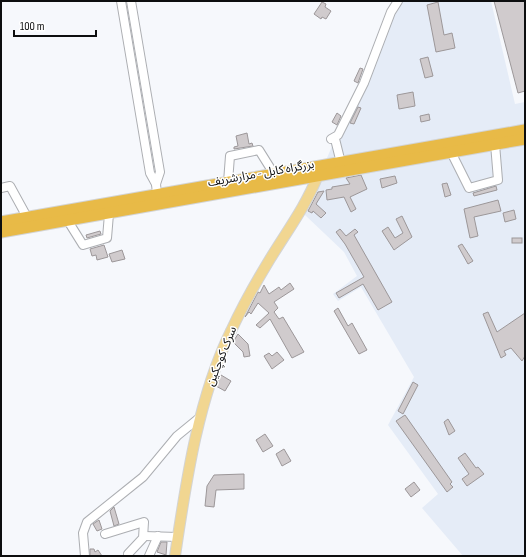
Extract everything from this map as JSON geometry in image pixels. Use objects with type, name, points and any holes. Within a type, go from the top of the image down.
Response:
[{"type":"highway","name":"بزرگراه کابل - مزارشریف","points":[[1,222],[157,189],[228,182],[525,130]]},
{"type":"highway","name":"بزرگراه کابل - مزارشریف","points":[[1,232],[525,139]]},
{"type":"main road","name":"سرک کوچکین","points":[[175,556],[199,418],[215,366],[231,330],[269,261],[308,200],[318,175]]},
{"type":"street","points":[[121,1],[150,173],[157,189]]},
{"type":"street","points":[[131,1],[160,172],[157,189]]},
{"type":"street","points":[[341,163],[333,139],[338,135],[364,83],[395,3]]},
{"type":"street","points":[[451,152],[469,188],[498,180],[495,144]]},
{"type":"street","points":[[228,182],[230,156],[259,150],[274,174]]},
{"type":"street","points":[[1,188],[10,186],[27,217]]},
{"type":"street","points":[[68,221],[83,244],[107,238],[109,214]]},
{"type":"street","points":[[85,556],[82,538],[87,522],[144,477],[148,469],[177,436],[199,418]]},
{"type":"street","points":[[105,534],[144,522],[144,536],[128,554]]},
{"type":"street","points":[[144,536],[178,537]]},
{"type":"street","points":[[149,556],[158,536]]},
{"type":"shaded area","points":[[402,1],[491,1],[515,104],[525,102],[525,556],[463,556],[422,508],[438,494],[388,425],[414,377],[361,287],[338,301],[333,294],[357,276],[344,252],[305,215],[304,211],[378,40]]},
{"type":"building","points":[[494,1],[525,1],[525,91],[518,93]]},
{"type":"building","points":[[322,2],[326,4],[325,7],[331,11],[326,19],[322,17],[321,19],[314,14]]},
{"type":"building","points":[[438,2],[444,35],[452,33],[455,48],[436,52],[427,5]]},
{"type":"building","points":[[428,57],[433,76],[425,78],[420,59]]},
{"type":"building","points":[[360,68],[363,69],[358,83],[354,81]]},
{"type":"building","points":[[413,92],[415,106],[399,109],[397,95]]},
{"type":"building","points":[[358,107],[361,108],[354,124],[350,123]]},
{"type":"building","points":[[337,113],[341,116],[337,125],[332,122]]},
{"type":"building","points":[[429,114],[430,120],[421,122],[420,116]]},
{"type":"building","points":[[247,133],[249,144],[252,143],[253,146],[234,149],[234,147],[238,146],[236,136]]},
{"type":"building","points":[[361,175],[367,189],[350,197],[356,209],[351,212],[344,197],[327,200],[326,190],[332,189],[332,187],[350,184],[346,178]]},
{"type":"building","points":[[395,176],[397,183],[382,188],[380,179]]},
{"type":"building","points":[[447,183],[451,195],[445,197],[442,184]]},
{"type":"building","points":[[496,186],[497,190],[474,196],[473,193]]},
{"type":"building","points":[[324,191],[316,204],[326,213],[321,218],[313,211],[312,213],[308,211],[318,192]]},
{"type":"building","points":[[498,200],[501,211],[474,217],[478,236],[470,238],[464,209]]},
{"type":"building","points":[[514,210],[516,219],[505,222],[503,213]]},
{"type":"building","points":[[402,216],[412,237],[394,250],[382,231],[388,227],[395,238],[403,233],[396,219]]},
{"type":"building","points":[[340,229],[346,236],[355,229],[358,232],[354,235],[392,302],[378,310],[363,284],[339,298],[336,293],[364,277],[345,244],[336,232]]},
{"type":"building","points":[[100,231],[101,234],[87,238],[86,235]]},
{"type":"building","points":[[512,238],[522,238],[522,243],[512,243]]},
{"type":"building","points":[[462,244],[473,261],[468,264],[458,246]]},
{"type":"building","points":[[104,245],[108,257],[97,260],[96,255],[92,256],[90,249]]},
{"type":"building","points":[[122,250],[125,259],[112,262],[109,254]]},
{"type":"building","points":[[290,283],[294,289],[274,302],[278,308],[274,312],[279,319],[283,317],[304,352],[292,358],[270,319],[260,328],[256,325],[269,313],[258,303],[251,314],[249,312],[245,317],[258,292],[260,293],[264,285],[269,294],[279,287],[281,290]]},
{"type":"building","points":[[338,308],[348,326],[352,323],[367,350],[359,354],[334,311]]},
{"type":"building","points":[[488,312],[497,332],[525,313],[525,356],[522,361],[511,348],[504,351],[506,355],[501,358],[483,314]]},
{"type":"building","points":[[238,334],[248,344],[250,356],[244,357],[243,352],[233,342]]},
{"type":"building","points":[[277,352],[284,360],[272,369],[264,356],[269,353],[272,356]]},
{"type":"building","points":[[221,375],[231,381],[225,391],[216,386]]},
{"type":"building","points":[[413,382],[418,385],[403,414],[398,411]]},
{"type":"building","points":[[405,415],[452,482],[450,484],[453,487],[447,492],[396,421]]},
{"type":"building","points":[[448,419],[455,431],[449,435],[444,422]]},
{"type":"building","points":[[265,434],[273,446],[263,452],[256,440]]},
{"type":"building","points":[[284,449],[291,461],[282,466],[276,454]]},
{"type":"building","points":[[465,453],[476,468],[478,467],[484,474],[467,486],[462,479],[469,474],[458,458]]},
{"type":"building","points":[[244,474],[244,489],[216,490],[214,507],[205,506],[207,486],[214,475]]},
{"type":"building","points":[[414,482],[420,490],[411,497],[405,489]]},
{"type":"building","points":[[114,507],[119,524],[114,526],[110,511]]},
{"type":"building","points":[[99,520],[102,529],[97,531],[93,524]]},
{"type":"building","points":[[161,542],[167,542],[166,555],[157,552]]},
{"type":"building","points":[[90,549],[94,549],[95,552],[98,550],[102,556],[90,556]]}]
